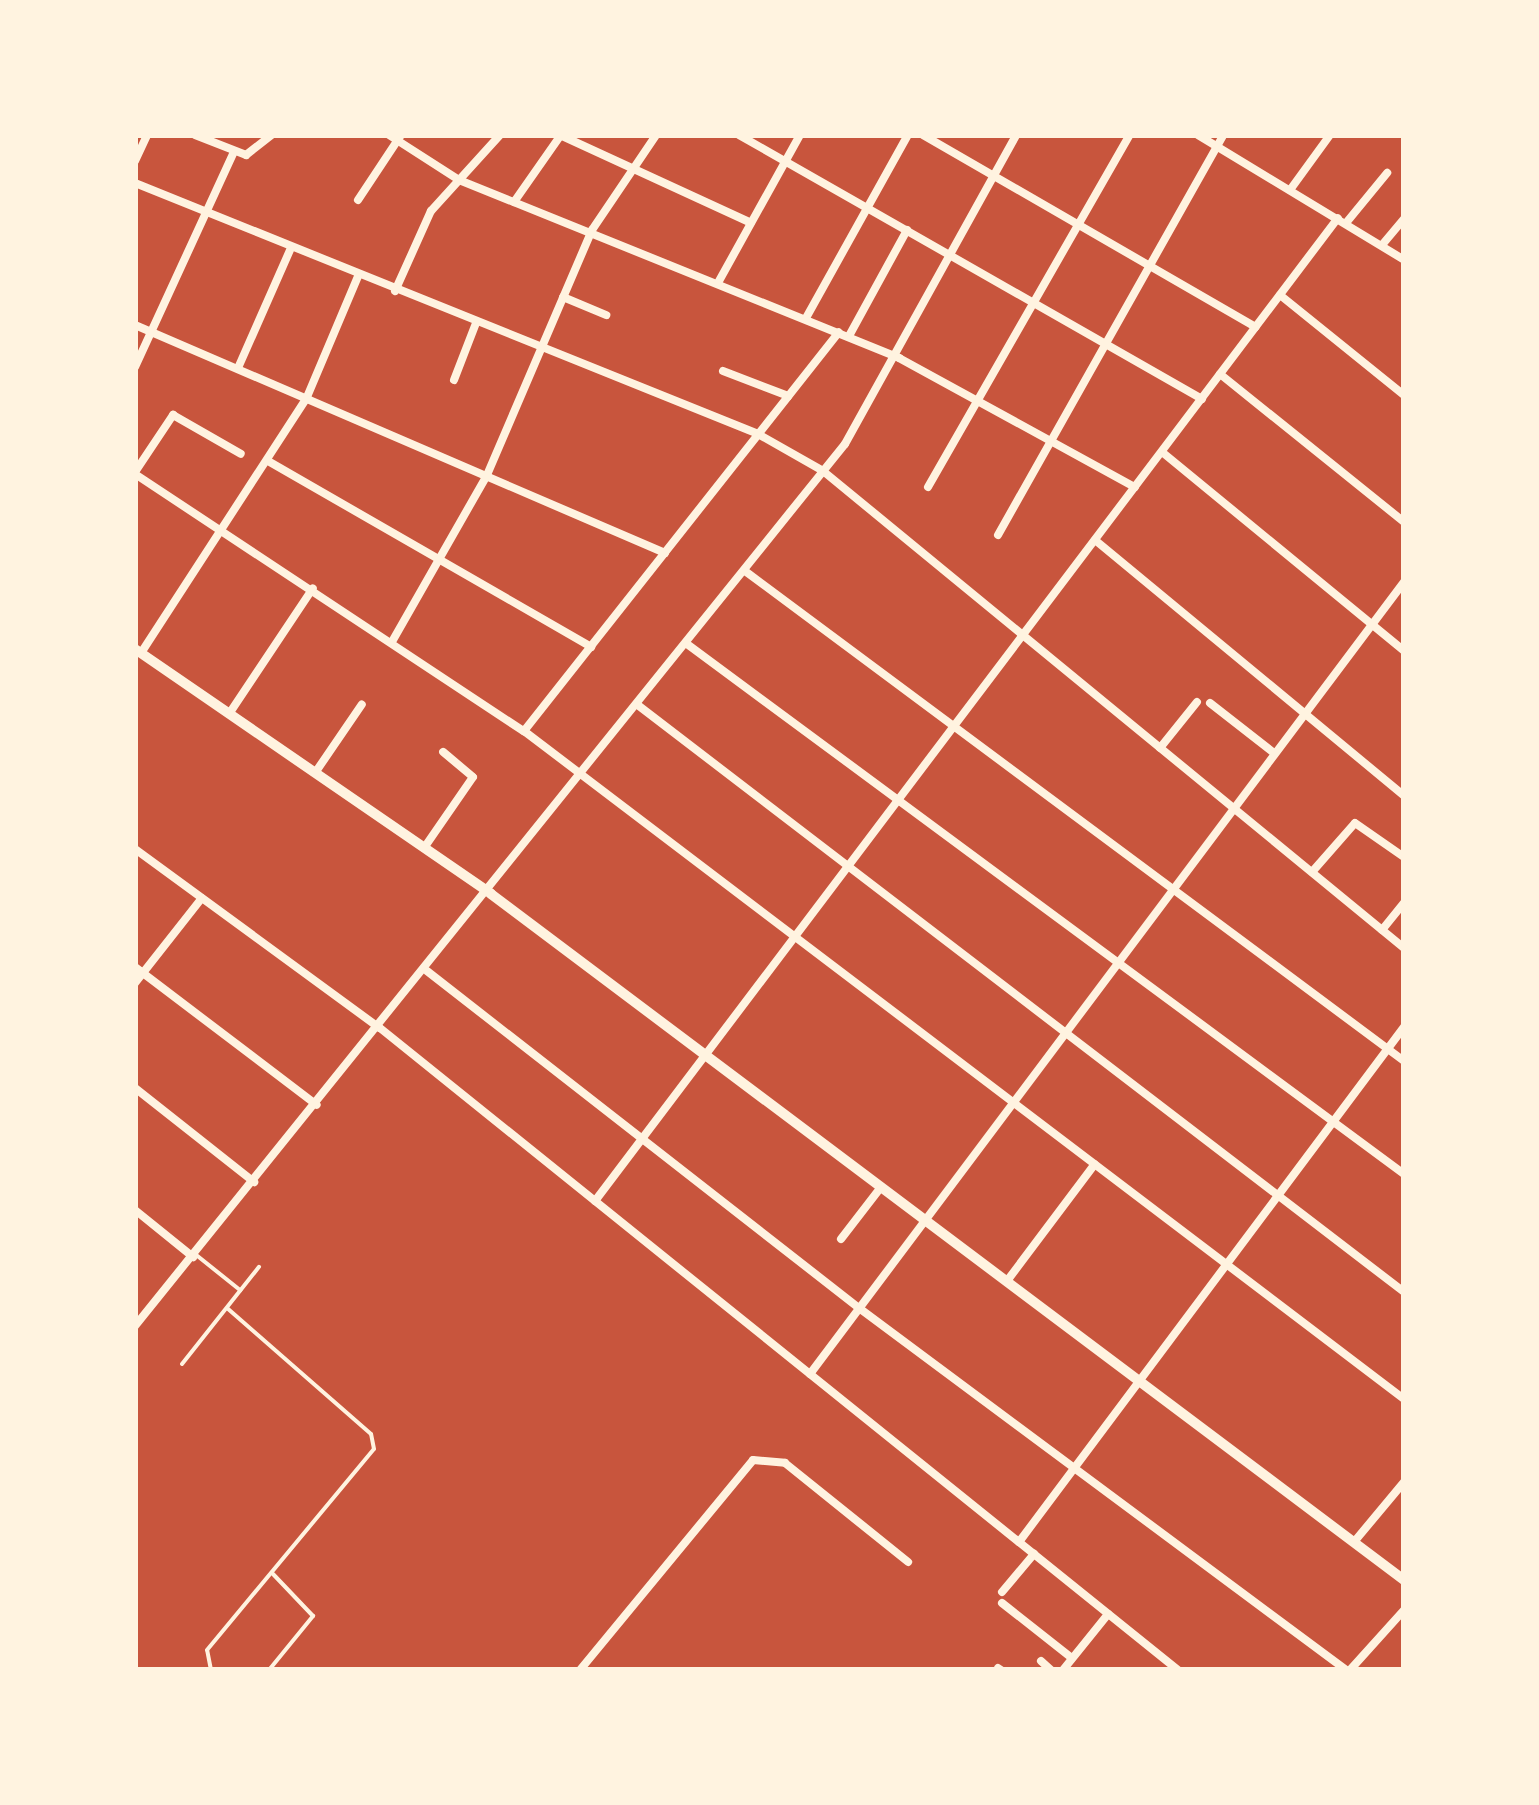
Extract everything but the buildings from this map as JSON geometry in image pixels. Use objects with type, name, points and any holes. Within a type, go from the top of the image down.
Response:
[{"type":"street","points":[[135,161],[147,135]]},
{"type":"street","points":[[196,135],[234,152],[258,152],[272,135]]},
{"type":"street","points":[[394,291],[420,229],[500,135]]},
{"type":"street","points":[[514,202],[560,135],[751,222]]},
{"type":"street","points":[[393,640],[443,562],[486,475],[592,230],[656,135]]},
{"type":"street","points":[[739,135],[1202,399]]},
{"type":"street","points":[[719,281],[800,135]]},
{"type":"street","points":[[806,318],[908,135]]},
{"type":"street","points":[[922,135],[1256,327]]},
{"type":"street","points":[[135,1326],[491,894],[824,470],[899,358],[1016,135]]},
{"type":"street","points":[[928,487],[1130,135]]},
{"type":"street","points":[[1198,135],[1404,260]]},
{"type":"street","points":[[998,535],[1223,135]]},
{"type":"street","points":[[1290,190],[1330,135]]},
{"type":"street","points":[[358,200],[396,137],[459,180],[719,281],[899,358],[1135,487]]},
{"type":"street","points":[[135,367],[156,334],[234,152]]},
{"type":"street","points":[[596,1201],[1280,294],[1387,173]]},
{"type":"street","points":[[135,184],[758,434],[824,470],[1404,948]]},
{"type":"street","points":[[1382,245],[1404,219]]},
{"type":"street","points":[[849,336],[907,230]]},
{"type":"street","points":[[238,368],[291,248]]},
{"type":"street","points":[[358,276],[307,396],[223,530],[138,651],[491,894],[1404,1580]]},
{"type":"street","points":[[1280,294],[1404,395]]},
{"type":"street","points":[[562,297],[606,315]]},
{"type":"street","points":[[454,380],[476,323]]},
{"type":"street","points":[[135,325],[664,553]]},
{"type":"street","points":[[524,731],[838,332]]},
{"type":"street","points":[[722,370],[788,396]]},
{"type":"street","points":[[1220,374],[1404,522]]},
{"type":"street","points":[[241,454],[173,415],[135,473],[393,640],[524,731],[1404,1399]]},
{"type":"street","points":[[1162,452],[1404,651]]},
{"type":"street","points":[[268,460],[591,647]]},
{"type":"street","points":[[1095,540],[1404,796]]},
{"type":"street","points":[[744,571],[1404,1061]]},
{"type":"street","points":[[810,1374],[1404,582]]},
{"type":"street","points":[[229,714],[313,588]]},
{"type":"street","points":[[687,644],[1120,958],[1404,1174]]},
{"type":"street","points":[[1160,748],[1198,702]]},
{"type":"street","points":[[1210,703],[1274,754]]},
{"type":"street","points":[[315,773],[362,704]]},
{"type":"street","points":[[639,706],[1067,1029],[1404,1292]]},
{"type":"street","points":[[424,848],[472,777],[442,752]]},
{"type":"street","points":[[1312,872],[1355,823],[1404,857]]},
{"type":"street","points":[[135,849],[380,1028],[1178,1670]]},
{"type":"street","points":[[135,982],[139,970],[202,898]]},
{"type":"street","points":[[1382,930],[1404,903]]},
{"type":"street","points":[[139,970],[317,1106]]},
{"type":"street","points":[[427,971],[858,1308],[1348,1670],[1404,1610]]},
{"type":"street","points":[[1018,1542],[1137,1378],[1404,1027]]},
{"type":"street","points":[[135,1088],[254,1182]]},
{"type":"street","points":[[1007,1281],[1095,1164]]},
{"type":"street","points":[[841,1239],[881,1186]]},
{"type":"street","points":[[135,1210],[194,1255]]},
{"type":"street","points":[[580,1670],[754,1460],[786,1463],[908,1562]]},
{"type":"street","points":[[1354,1542],[1404,1482]]},
{"type":"street","points":[[1002,1592],[1034,1554]]},
{"type":"street","points":[[1002,1603],[1072,1658]]},
{"type":"street","points":[[1063,1670],[1108,1614]]},
{"type":"street","points":[[1041,1661],[1051,1670]]},
{"type":"lane","points":[[194,1255],[240,1290]]},
{"type":"lane","points":[[182,1364],[260,1267]]},
{"type":"lane","points":[[211,1670],[207,1650],[374,1442],[227,1308]]},
{"type":"lane","points":[[269,1670],[314,1616],[272,1573]]}]
